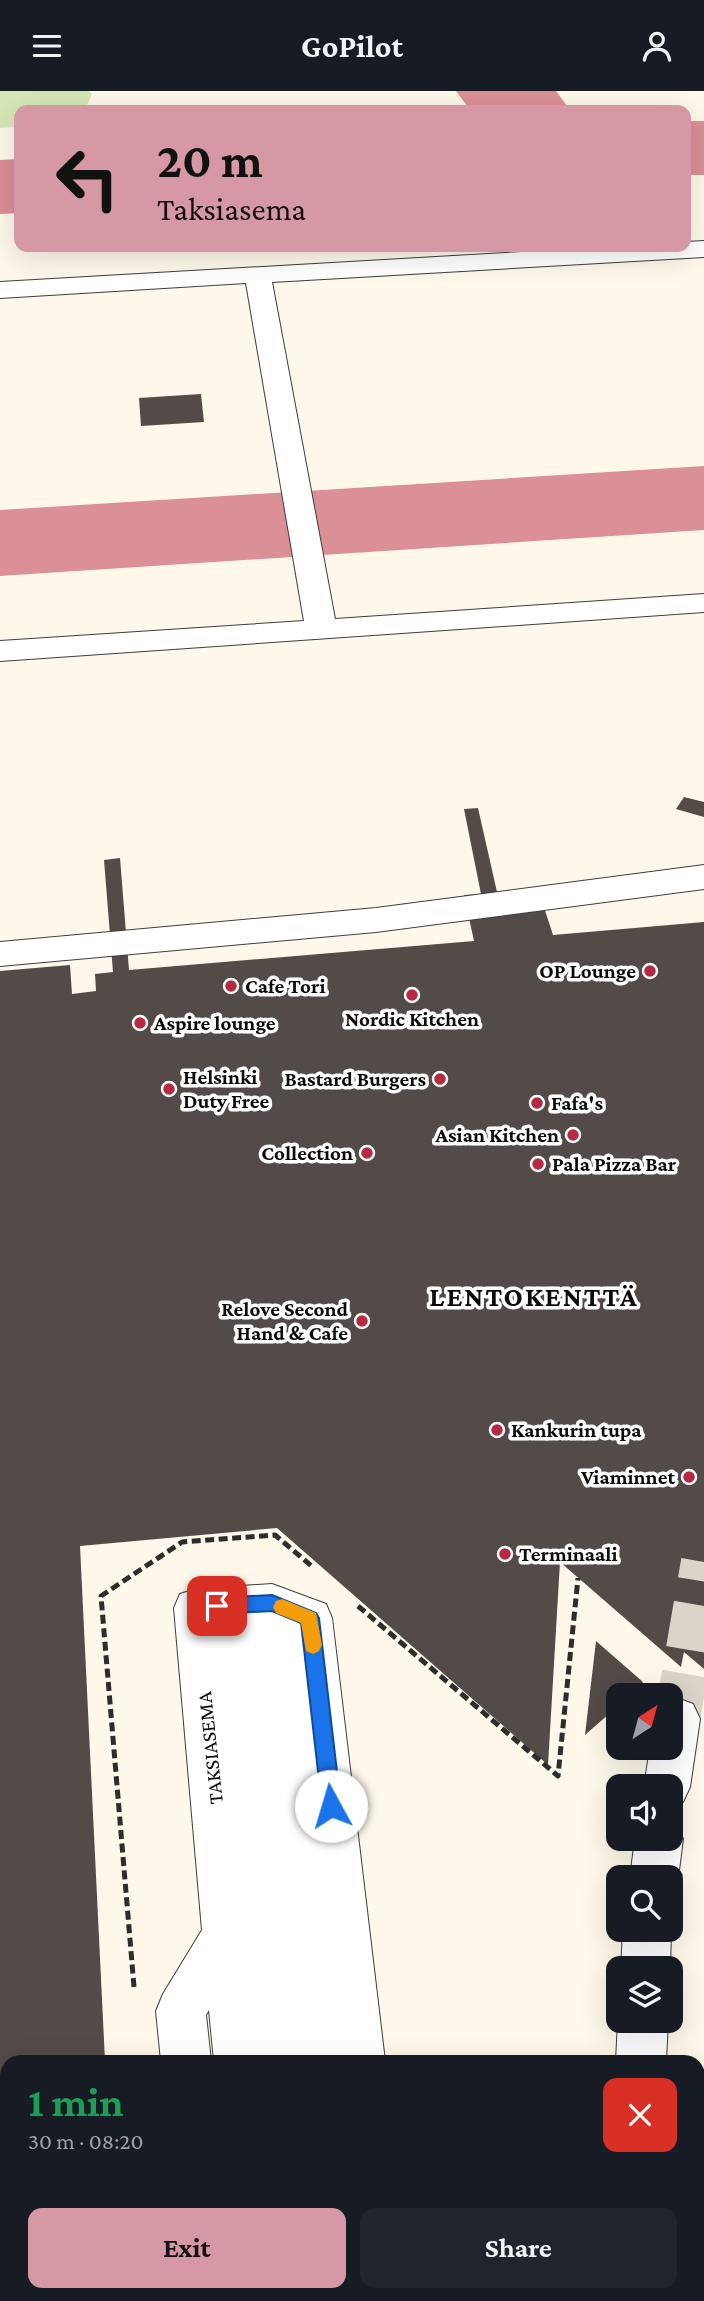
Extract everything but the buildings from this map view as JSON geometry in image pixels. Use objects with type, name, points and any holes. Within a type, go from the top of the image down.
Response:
[{"type":"street","points":[[0,290],[653,252]]},
{"type":"street","points":[[258,275],[321,629]]},
{"type":"street","points":[[0,651],[704,603]]},
{"type":"street","points":[[0,954],[376,920],[704,877]]},
{"type":"street","name":"TAKSIASEMA","points":[[288,2055],[289,1921],[310,1618],[256,1604],[289,1921],[327,2055]]},
{"type":"street","points":[[185,2055],[181,2011],[289,1921]]},
{"type":"street","name":"TAKSIASEMA","points":[[241,2055],[289,1921]]},
{"type":"street","name":"TAKSIASEMA","points":[[289,1921],[357,2055]]},
{"type":"street","points":[[641,2055],[642,2033]]},
{"type":"green space","points":[[0,91],[89,91],[92,94],[87,105],[14,105],[14,127],[0,128]]},
{"type":"taxiway","points":[[499,91],[519,105]]},
{"type":"taxiway","points":[[691,148],[704,148]]},
{"type":"taxiway","points":[[0,187],[14,186]]},
{"type":"taxiway","points":[[0,543],[704,498]]},
{"type":"tunnel","points":[[683,1684],[704,1562]]},
{"type":"slow traffic","points":[[282,1607],[310,1618],[313,1645]]},
{"type":"place","name":"OP Lounge","points":[[650,971]]},
{"type":"place","name":"Cafe Tori","points":[[231,986]]},
{"type":"place","name":"Nordic Kitchen","points":[[412,995]]},
{"type":"place","name":"Aspire lounge","points":[[140,1023]]},
{"type":"place","name":"Bastard Burgers","points":[[440,1079]]},
{"type":"place","name":"Helsinki Duty Free","points":[[169,1089]]},
{"type":"place","name":"Fafa's","points":[[537,1103]]},
{"type":"place","name":"Asian Kitchen","points":[[573,1135]]},
{"type":"place","name":"Collection","points":[[367,1153]]},
{"type":"place","name":"Pala Pizza Bar","points":[[538,1164]]},
{"type":"place","name":"Relove Second Hand & Cafe","points":[[362,1321]]},
{"type":"place","name":"Kankurin tupa","points":[[497,1430]]},
{"type":"place","name":"Viaminnet","points":[[689,1477]]},
{"type":"place","name":"Terminaali","points":[[505,1554]]},
{"type":"district","name":"LENTOKENTTÄ","points":[[534,1296]]},
{"type":"route","points":[[217,1606],[272,1603],[310,1618],[331,1806]]}]
